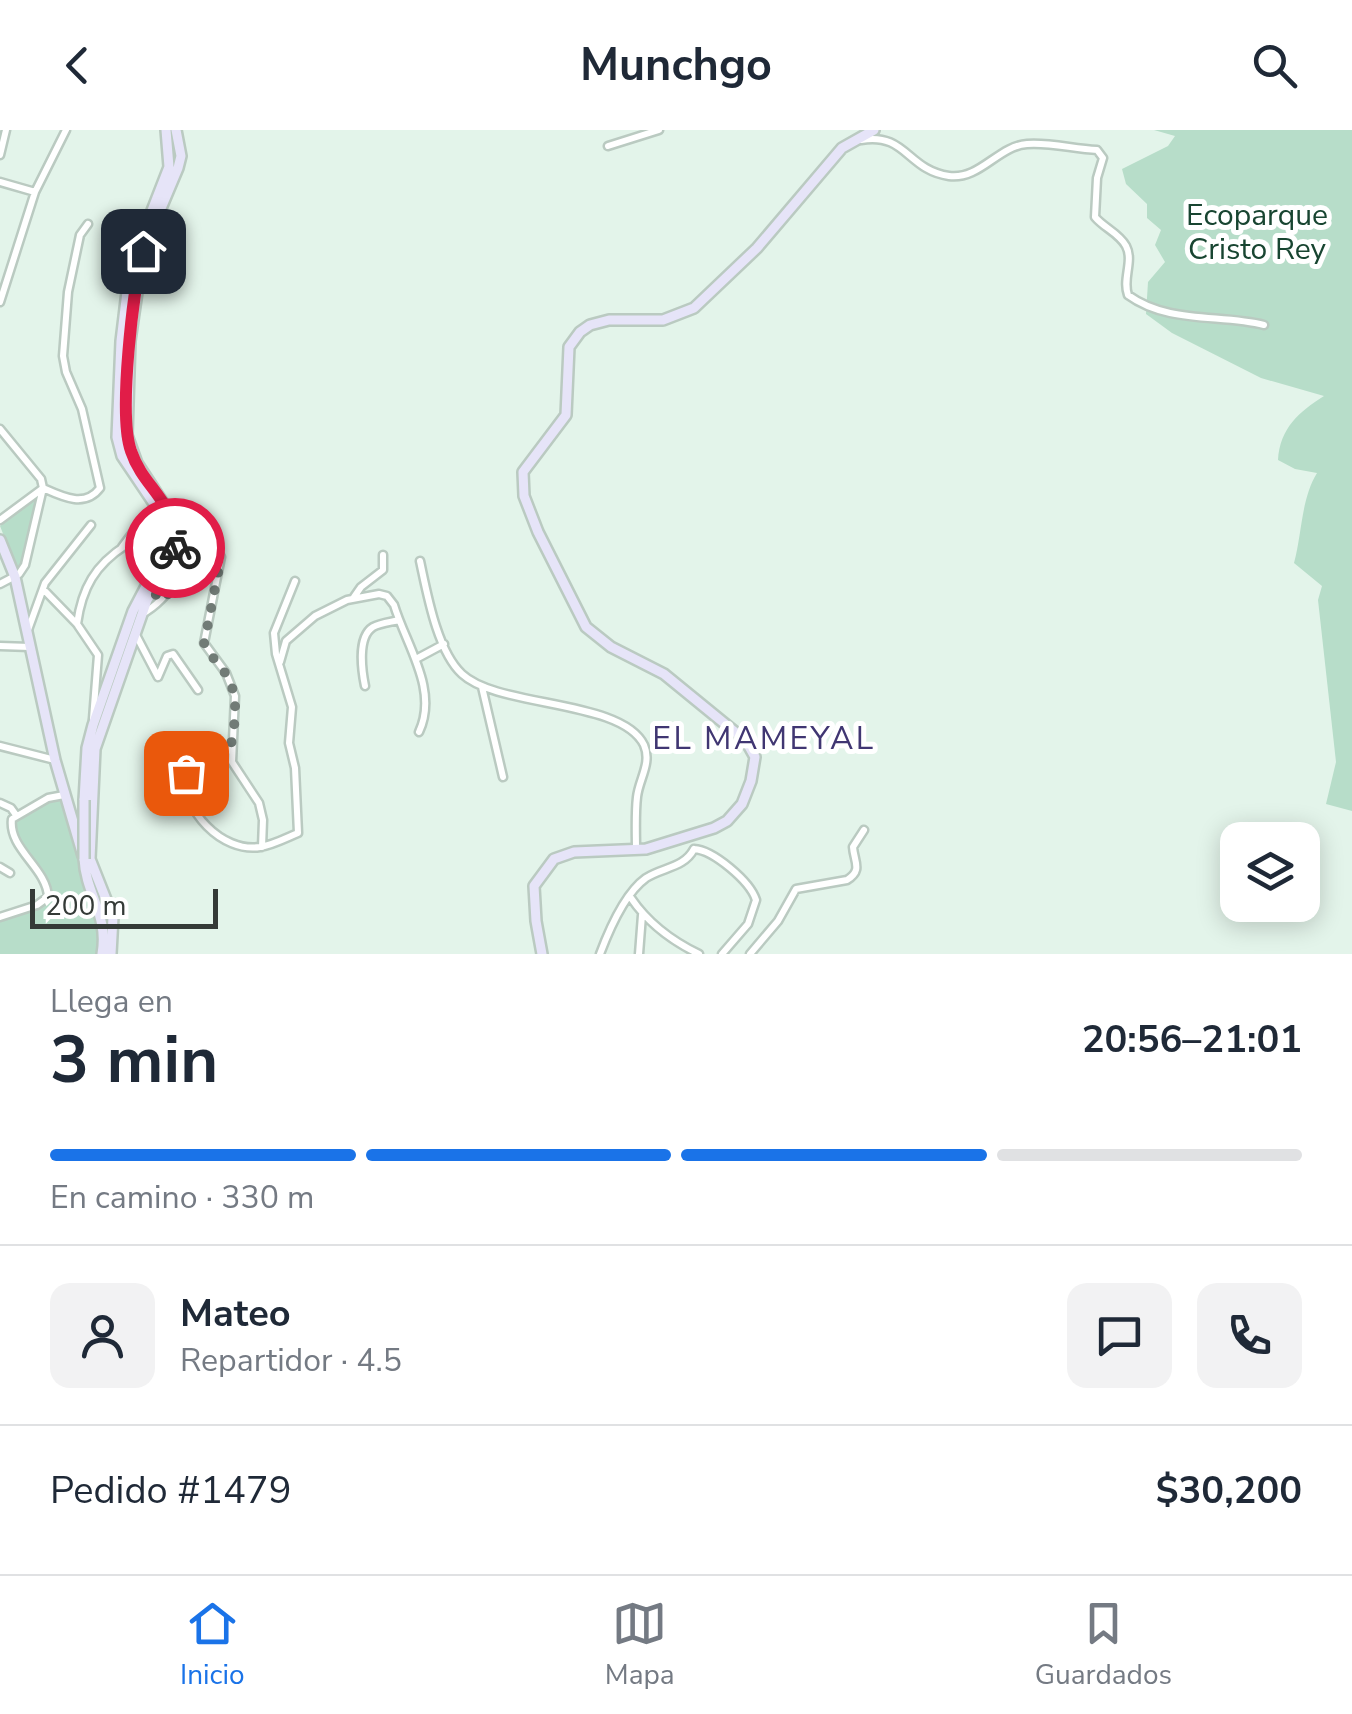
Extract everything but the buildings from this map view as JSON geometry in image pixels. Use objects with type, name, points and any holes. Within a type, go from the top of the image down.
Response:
[{"type":"main road","points":[[106,954],[102,919],[84,866],[87,748],[138,598],[166,548],[163,518],[122,456],[118,437],[121,341],[139,250],[169,166],[166,130]]},
{"type":"main road","points":[[90,859],[96,749],[142,614],[172,562],[176,535],[172,515],[136,463],[127,436],[130,342],[139,250],[178,168],[181,156],[176,130]]},
{"type":"main road","points":[[541,949],[534,886],[554,858],[574,852],[636,851],[688,839],[714,828],[737,811],[751,781],[755,757],[752,748],[664,674],[586,627],[527,505],[523,472],[566,415],[569,348],[590,324],[674,318],[694,308],[757,248],[850,142],[874,130]]},
{"type":"main road","points":[[0,540],[15,577],[72,825],[107,912],[106,954]]},
{"type":"main road","points":[[72,825],[113,917],[106,954]]},
{"type":"street","points":[[0,155],[6,130]]},
{"type":"street","points":[[608,146],[658,130]]},
{"type":"street","points":[[0,302],[35,192],[63,131]]},
{"type":"street","points":[[850,142],[888,139],[901,146],[917,164],[951,176],[967,175],[1028,144],[1096,150],[1103,158],[1097,178],[1095,217],[1125,243],[1129,255],[1124,284],[1128,295],[1148,307],[1198,318],[1241,319],[1264,325]]},
{"type":"street","points":[[0,182],[35,192]]},
{"type":"street","points":[[44,488],[81,500],[93,497],[100,488],[82,409],[63,356],[68,292],[80,236],[88,224]]},
{"type":"street","points":[[0,428],[44,488],[28,555],[15,577],[0,584]]},
{"type":"street","points":[[0,520],[44,488]]},
{"type":"street","points":[[77,624],[80,601],[89,579],[122,548],[143,519],[149,521],[150,531],[122,548]]},
{"type":"street","points":[[27,631],[43,589],[91,524]]},
{"type":"street","points":[[142,614],[164,600],[183,570],[204,554],[218,554],[204,644],[226,673],[235,696],[230,750],[236,770],[259,802],[262,847]]},
{"type":"street","points":[[354,598],[361,587],[383,570],[383,555]]},
{"type":"street","points":[[420,560],[429,606],[454,665],[464,677],[590,713],[624,726],[644,744],[647,758],[637,797],[636,851]]},
{"type":"street","points":[[230,750],[207,755],[186,773],[184,787],[200,818],[216,834],[240,845],[262,847],[298,833],[296,768],[289,744],[292,707],[274,633],[295,581]]},
{"type":"street","points":[[43,589],[77,624],[98,655],[92,725]]},
{"type":"street","points":[[153,589],[155,597],[164,600]]},
{"type":"street","points":[[280,664],[290,636],[328,607],[354,598],[388,596],[416,660],[425,698],[425,718],[419,732]]},
{"type":"street","points":[[365,686],[365,636],[376,626],[398,620]]},
{"type":"street","points":[[135,633],[155,676],[160,675],[168,656],[173,654],[198,690]]},
{"type":"street","points":[[416,660],[444,644]]},
{"type":"street","points":[[0,646],[30,647]]},
{"type":"street","points":[[127,655],[134,648],[143,648]]},
{"type":"street","points":[[482,685],[503,777]]},
{"type":"street","points":[[0,746],[56,760]]},
{"type":"street","points":[[0,917],[44,902],[48,892],[11,831],[16,815],[48,798],[64,795]]},
{"type":"street","points":[[0,803],[12,808],[16,815]]},
{"type":"street","points":[[750,954],[778,921],[796,889],[854,876],[858,868],[853,846],[864,830]]},
{"type":"street","points":[[688,839],[694,849],[709,853],[746,884],[756,900],[748,924],[722,954]]},
{"type":"street","points":[[600,954],[616,916],[635,888],[647,878],[688,859],[694,849]]},
{"type":"street","points":[[0,867],[10,873]]},
{"type":"street","points":[[631,898],[642,914],[679,944],[699,954]]},
{"type":"street","points":[[639,954],[642,914]]},
{"type":"street","points":[[678,954],[679,944]]},
{"type":"street","points":[[541,949],[551,954]]},
{"type":"green space","name":"Ecoparque Cristo Rey","points":[[1154,130],[1352,130],[1352,811],[1326,804],[1336,762],[1318,600],[1322,586],[1294,563],[1305,505],[1317,473],[1295,469],[1278,460],[1292,422],[1324,396],[1261,378],[1172,333],[1146,314],[1148,282],[1165,262],[1155,245],[1161,230],[1147,218],[1147,204],[1126,184],[1122,169],[1168,146],[1175,136]]},
{"type":"green space","points":[[36,499],[21,563],[17,569],[0,526]]},
{"type":"green space","points":[[64,795],[101,913],[102,954],[0,954],[0,917],[37,905],[48,892],[10,826],[22,811]]},
{"type":"way so far","points":[[175,548],[166,575],[153,589],[158,599],[164,600],[183,570],[204,554],[215,551],[221,558],[204,644],[226,673],[235,696],[230,750],[207,755],[186,773]]},
{"type":"district","name":"EL MAMEYAL","points":[[764,738]]},
{"type":"route","points":[[143,251],[130,342],[127,436],[136,463],[172,515],[175,548]]}]
